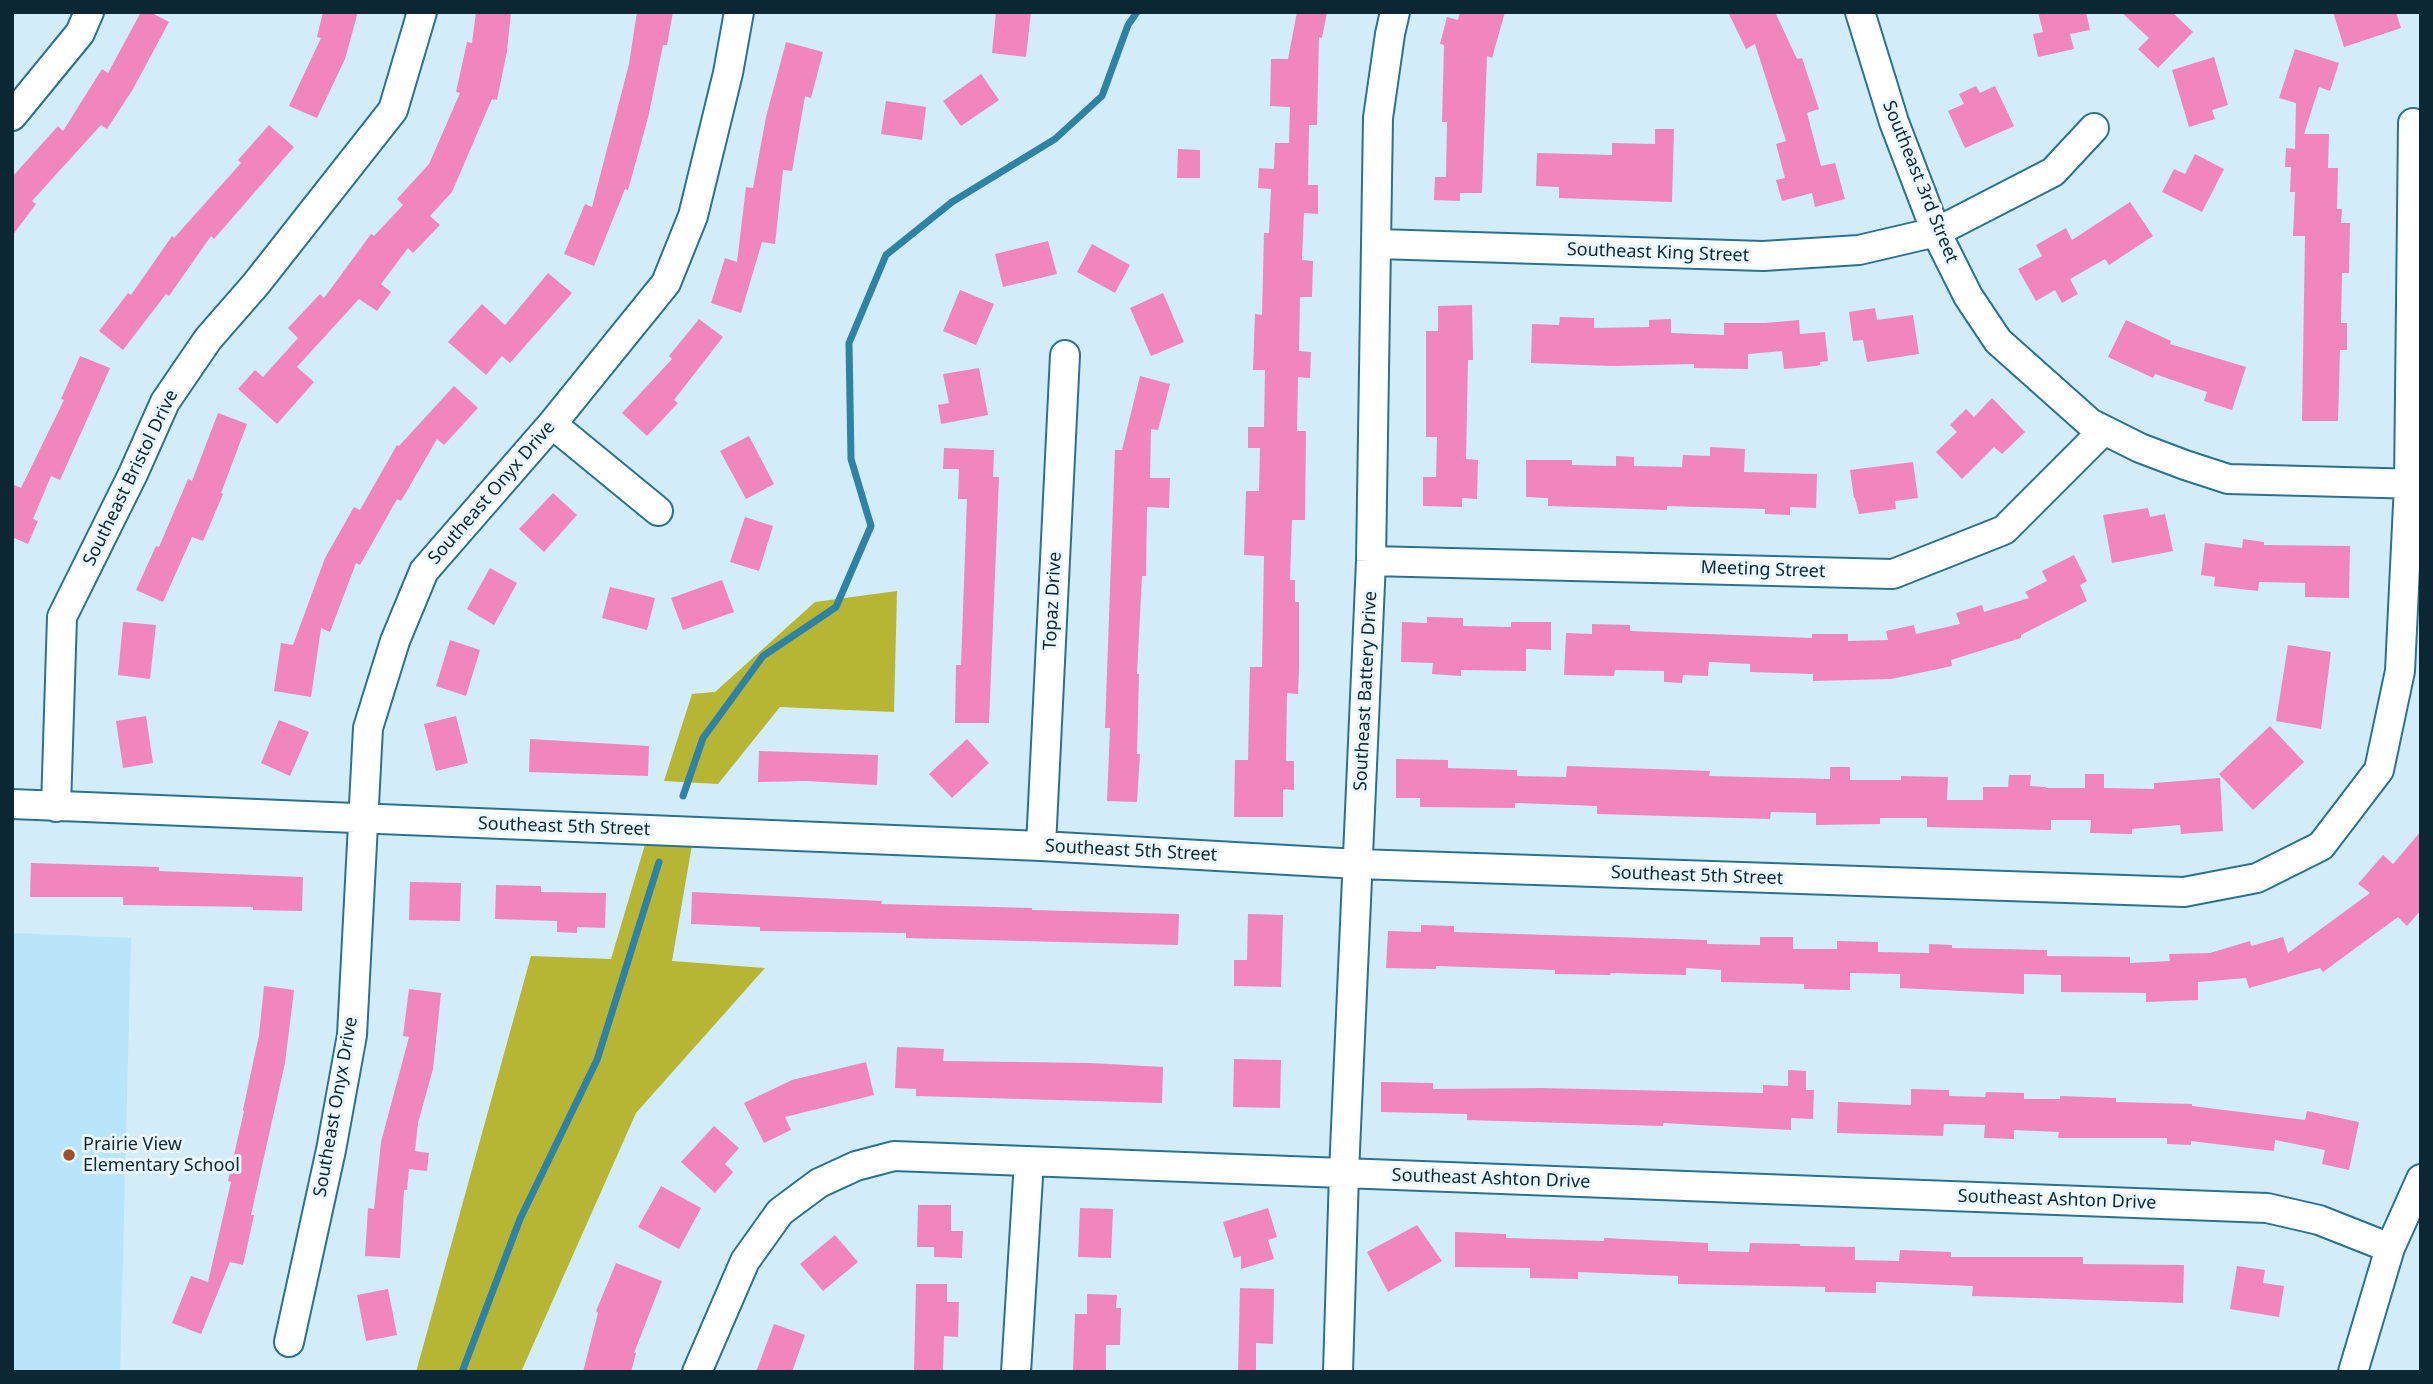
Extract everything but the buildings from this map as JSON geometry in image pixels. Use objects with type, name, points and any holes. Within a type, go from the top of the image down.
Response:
[{"type":"street","points":[[12,116],[80,33],[89,12]]},
{"type":"street","name":"Southeast Bristol Drive","points":[[56,807],[62,617],[133,474],[165,401],[208,340],[256,284],[393,110],[422,12]]},
{"type":"street","name":"Southeast Onyx Drive","points":[[289,1342],[331,1150],[352,1035],[368,728],[395,641],[424,571],[552,424],[666,283],[693,216],[728,73],[739,12]]},
{"type":"street","name":"Southeast Battery Drive","points":[[1338,1372],[1371,561],[1378,118],[1395,12]]},
{"type":"street","name":"Southeast 3rd Street","points":[[1860,12],[1894,122],[1936,232],[1968,296],[1998,341],[2090,423],[2140,448],[2228,479],[2415,484]]},
{"type":"street","name":"Southeast 5th Street","points":[[12,804],[1041,846],[1358,864],[2184,892],[2257,878],[2321,846],[2379,770],[2400,671],[2415,484],[2413,123]]},
{"type":"street","name":"Southeast King Street","points":[[1378,244],[1763,256],[1858,250],[1936,232],[2053,172],[2094,128]]},
{"type":"street","name":"Topaz Drive","points":[[1041,846],[1065,355]]},
{"type":"street","points":[[552,424],[658,511]]},
{"type":"street","name":"Meeting Street","points":[[1371,561],[1893,574],[2004,530],[2104,430]]},
{"type":"street","name":"Southeast Ashton Drive","points":[[697,1372],[745,1261],[780,1212],[819,1183],[856,1166],[894,1156],[2267,1208],[2319,1220],[2390,1248]]},
{"type":"street","points":[[1016,1372],[1029,1161]]},
{"type":"street","points":[[2353,1372],[2390,1248],[2421,1178]]},
{"type":"shaded area","points":[[897,591],[894,712],[780,707],[718,784],[664,781],[692,694],[715,692],[815,602]]},
{"type":"shaded area","points":[[646,841],[692,845],[672,961],[765,968],[636,1113],[521,1372],[416,1372],[531,956],[611,959]]},
{"type":"shaded area","name":"Prairie View Elementary School","points":[[12,933],[131,938],[120,1372],[12,1372]]},
{"type":"waterway","points":[[683,796],[703,738],[763,656],[836,607],[871,526],[851,459],[849,343],[886,255],[952,202],[1055,139],[1102,96],[1128,25],[1137,12]]},
{"type":"waterway","points":[[462,1372],[520,1219],[597,1060],[659,862]]},
{"type":"place","name":"Prairie View Elementary School","points":[[69,1155]]}]
